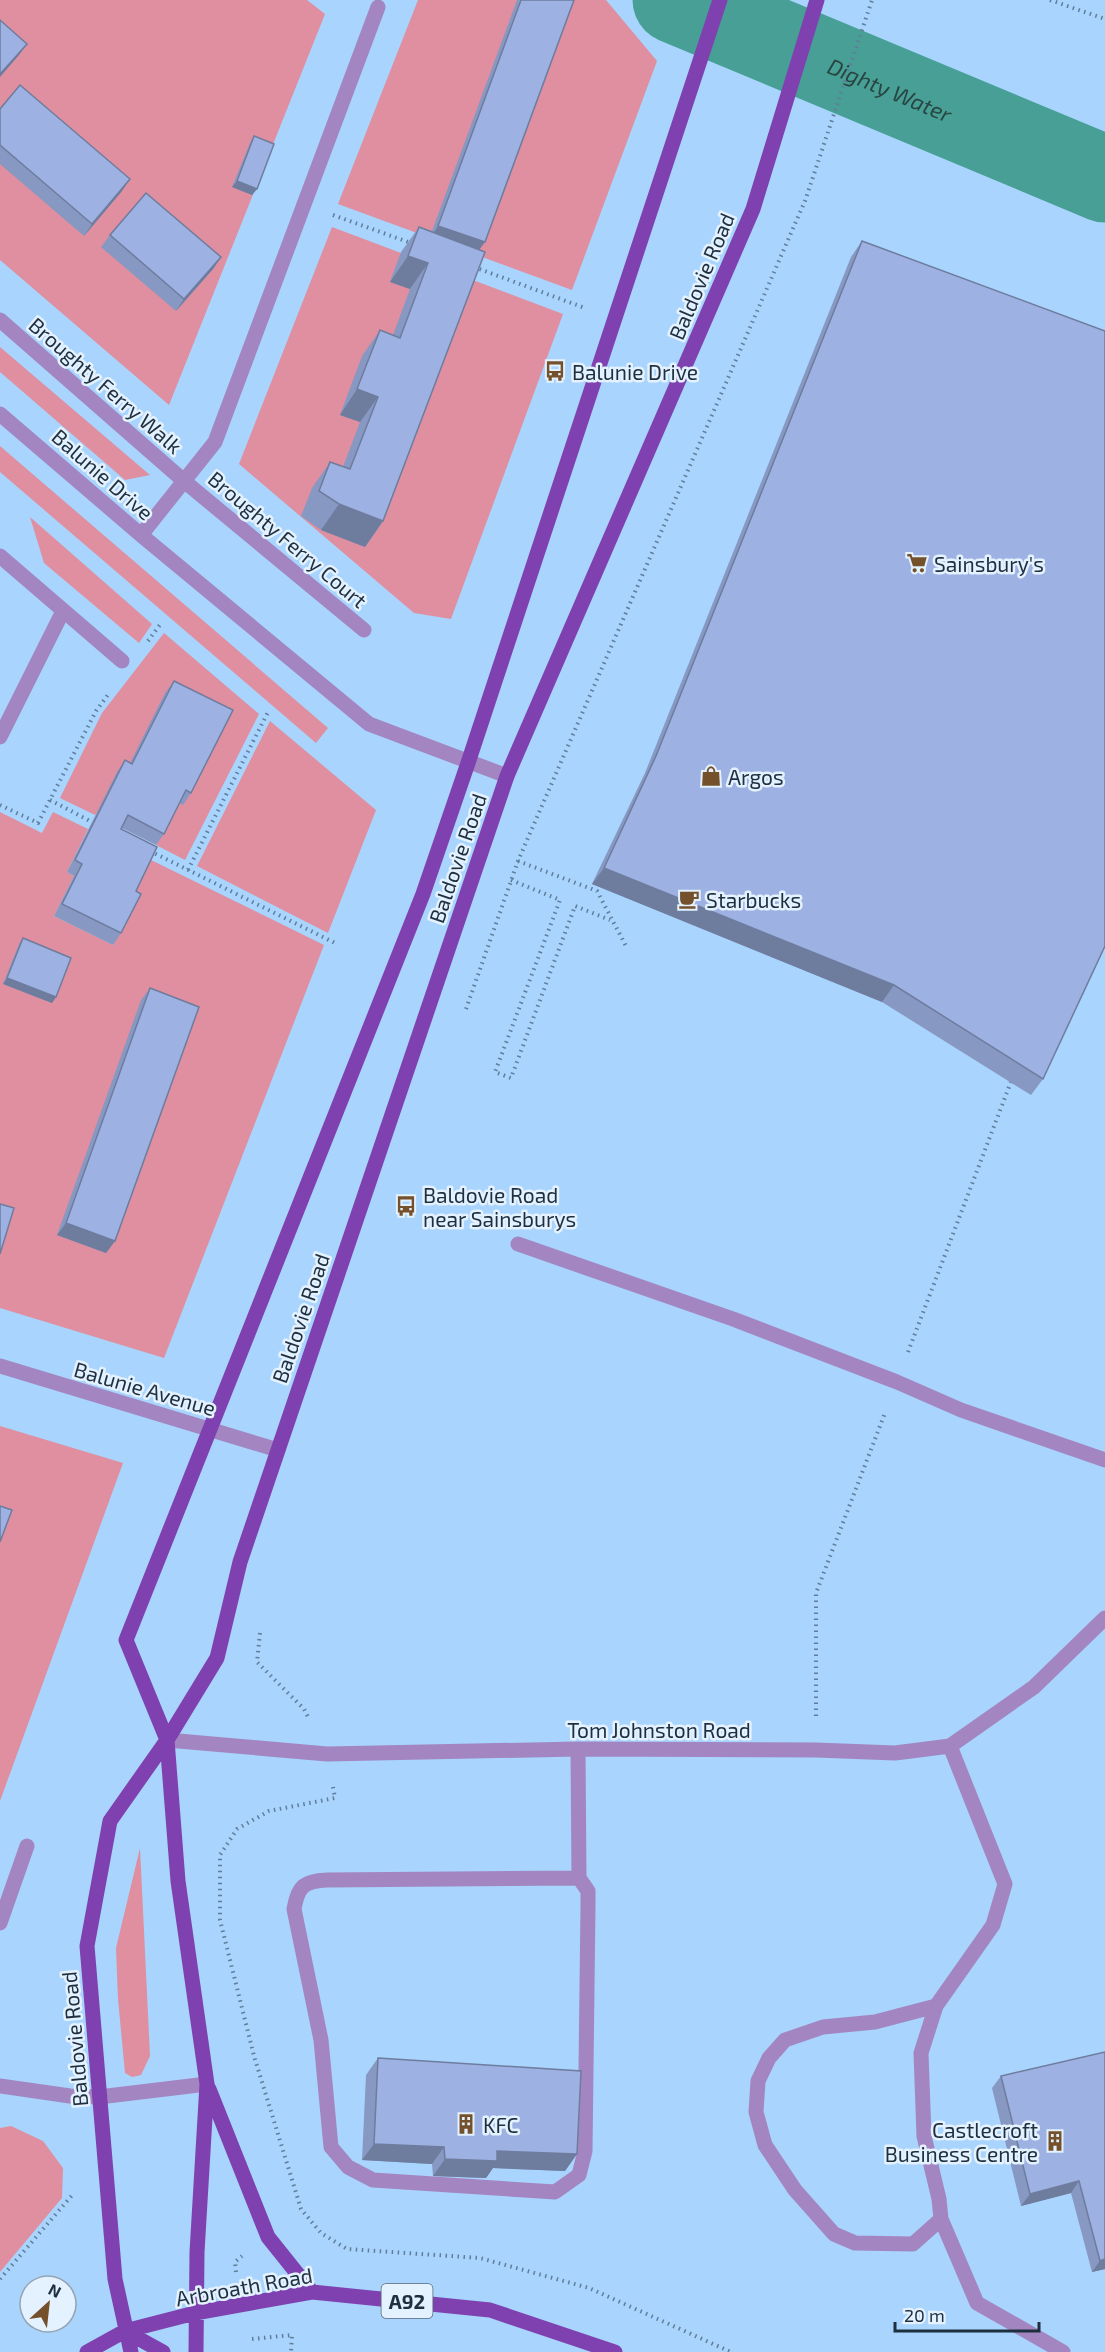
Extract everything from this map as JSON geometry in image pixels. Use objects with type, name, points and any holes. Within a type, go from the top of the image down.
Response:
[{"type":"main road","name":"Baldovie Road","points":[[196,2352],[195,2313],[207,2084],[178,1881],[167,1740],[126,1640],[423,894],[720,0]]},
{"type":"main road","name":"Baldovie Road","points":[[131,2352],[115,2279],[87,1946],[110,1821],[167,1740],[217,1658],[240,1562],[507,776],[753,209],[817,0]]},
{"type":"main road","name":"Baldovie Road","points":[[207,2084],[268,2237],[312,2292]]},
{"type":"main road","name":"Arbroath Road","points":[[87,2352],[125,2331],[195,2313],[312,2292],[490,2310],[615,2352]]},
{"type":"main road","points":[[125,2331],[163,2352]]},
{"type":"street","points":[[141,535],[215,442],[378,7]]},
{"type":"street","name":"Broughty Ferry Walk","points":[[0,320],[184,481]]},
{"type":"street","name":"Balunie Drive","points":[[0,414],[141,535],[369,724],[507,776]]},
{"type":"street","name":"Broughty Ferry Court","points":[[184,481],[364,630]]},
{"type":"street","points":[[0,556],[122,661]]},
{"type":"street","points":[[0,737],[63,610]]},
{"type":"street","points":[[518,1244],[733,1319],[897,1382],[960,1410],[1105,1460]]},
{"type":"street","name":"Balunie Avenue","points":[[0,1366],[278,1450]]},
{"type":"street","name":"Tom Johnston Road","points":[[167,1740],[327,1754],[578,1749],[816,1750],[895,1753],[950,1746],[1034,1687],[1105,1618]]},
{"type":"street","points":[[950,1746],[1005,1884],[993,1925],[936,2006],[921,2053],[924,2136],[939,2199],[941,2219],[977,2303],[1063,2352]]},
{"type":"street","points":[[578,1749],[579,1878],[588,1891],[585,2151],[579,2175],[555,2192],[373,2180],[348,2167],[331,2147],[321,2040],[294,1909],[298,1892],[308,1883],[321,1880],[579,1878]]},
{"type":"street","points":[[0,1923],[27,1846]]},
{"type":"street","points":[[936,2006],[875,2022],[823,2027],[785,2040],[769,2058],[758,2081],[756,2112],[765,2145],[795,2190],[834,2234],[855,2243],[913,2244],[941,2219]]},
{"type":"street","points":[[0,2086],[70,2096],[99,2097],[207,2084]]},
{"type":"path","points":[[462,1020],[518,861],[805,201],[872,0]]},
{"type":"path","points":[[1050,0],[1105,19]]},
{"type":"path","points":[[305,204],[415,245]]},
{"type":"path","points":[[471,266],[615,319]]},
{"type":"path","points":[[142,649],[162,622]]},
{"type":"path","points":[[0,805],[38,823],[96,711],[116,684]]},
{"type":"path","points":[[188,870],[267,712]]},
{"type":"path","points":[[50,800],[92,822]]},
{"type":"path","points":[[147,849],[337,944]]},
{"type":"path","points":[[518,861],[597,891],[610,920],[626,946]]},
{"type":"path","points":[[511,880],[560,900],[495,1072],[511,1078],[575,906],[610,920]]},
{"type":"path","points":[[260,1630],[257,1662],[304,1709],[327,1754],[335,1798],[268,1811],[237,1828],[220,1855],[220,1920],[254,2056],[301,2209],[321,2233],[346,2249],[480,2258],[589,2288],[731,2352]]},
{"type":"path","points":[[0,2279],[75,2191]]},
{"type":"shaded area","points":[[0,0],[307,0],[325,14],[169,405],[0,260]]},
{"type":"shaded area","points":[[418,0],[606,0],[657,61],[572,290],[338,204]]},
{"type":"shaded area","points":[[332,227],[563,314],[451,619],[414,613],[239,464]]},
{"type":"shaded area","points":[[0,347],[150,475],[125,480],[0,372]]},
{"type":"shaded area","points":[[0,446],[328,728],[316,743],[0,472]]},
{"type":"shaded area","points":[[30,517],[152,624],[139,643],[44,563]]},
{"type":"shaded area","points":[[164,633],[259,714],[185,860],[156,845],[178,802],[183,804],[124,776],[95,815],[60,798],[102,713]]},
{"type":"shaded area","points":[[270,721],[376,810],[328,933],[197,866]]},
{"type":"shaded area","points":[[0,812],[42,833],[53,812],[88,829],[67,872],[74,876],[54,916],[113,945],[127,903],[149,859],[324,945],[164,1358],[0,1308]]},
{"type":"shaded area","points":[[0,1426],[123,1463],[0,1801]]},
{"type":"shaded area","points":[[140,1848],[150,2056],[141,2075],[132,2077],[125,2073],[116,1948]]},
{"type":"shaded area","points":[[11,2126],[43,2141],[63,2168],[62,2198],[0,2272],[0,2128]]},
{"type":"building","points":[[521,0],[574,0],[485,242],[438,226]]},
{"type":"building","points":[[0,20],[27,44],[0,74]]},
{"type":"building","points":[[20,85],[130,179],[92,224],[0,145],[0,109]]},
{"type":"building","points":[[254,136],[274,144],[257,189],[237,181]]},
{"type":"building","points":[[146,193],[221,257],[184,299],[110,235]]},
{"type":"building","points":[[419,227],[485,252],[383,521],[339,504],[319,491],[330,462],[350,469],[378,397],[357,389],[380,330],[400,338],[428,263],[408,256]]},
{"type":"building","name":"Sainsbury's","points":[[862,241],[1105,331],[1105,946],[1043,1079],[894,985],[604,868],[656,756]]},
{"type":"building","points":[[174,681],[233,710],[191,793],[186,790],[164,834],[128,815],[121,829],[157,847],[136,891],[141,894],[121,933],[62,904],[82,864],[75,860],[125,760],[132,764]]},
{"type":"building","points":[[23,938],[71,958],[56,997],[7,978]]},
{"type":"building","points":[[150,988],[199,1007],[115,1241],[66,1223]]},
{"type":"building","points":[[0,1204],[14,1208],[0,1254]]},
{"type":"building","points":[[0,1506],[12,1510],[0,1542]]},
{"type":"building","name":"Castlecroft Business Centre","points":[[1105,2052],[1105,2259],[1100,2261],[1079,2181],[1030,2194],[1001,2076]]},
{"type":"building","name":"KFC","points":[[378,2058],[581,2071],[577,2154],[497,2151],[497,2161],[445,2159],[444,2147],[374,2144]]},
{"type":"waterway","name":"Dighty Water","points":[[676,0],[1105,179]]},
{"type":"place","name":"Balunie Drive","points":[[555,371]]},
{"type":"place","name":"Sainsbury's","points":[[917,563]]},
{"type":"place","name":"Argos","points":[[711,776]]},
{"type":"place","name":"Starbucks","points":[[689,899]]},
{"type":"place","name":"Baldovie Road near Sainsburys","points":[[406,1206]]},
{"type":"place","name":"KFC","points":[[466,2124]]},
{"type":"place","name":"Castlecroft Business Centre","points":[[1055,2141]]}]
